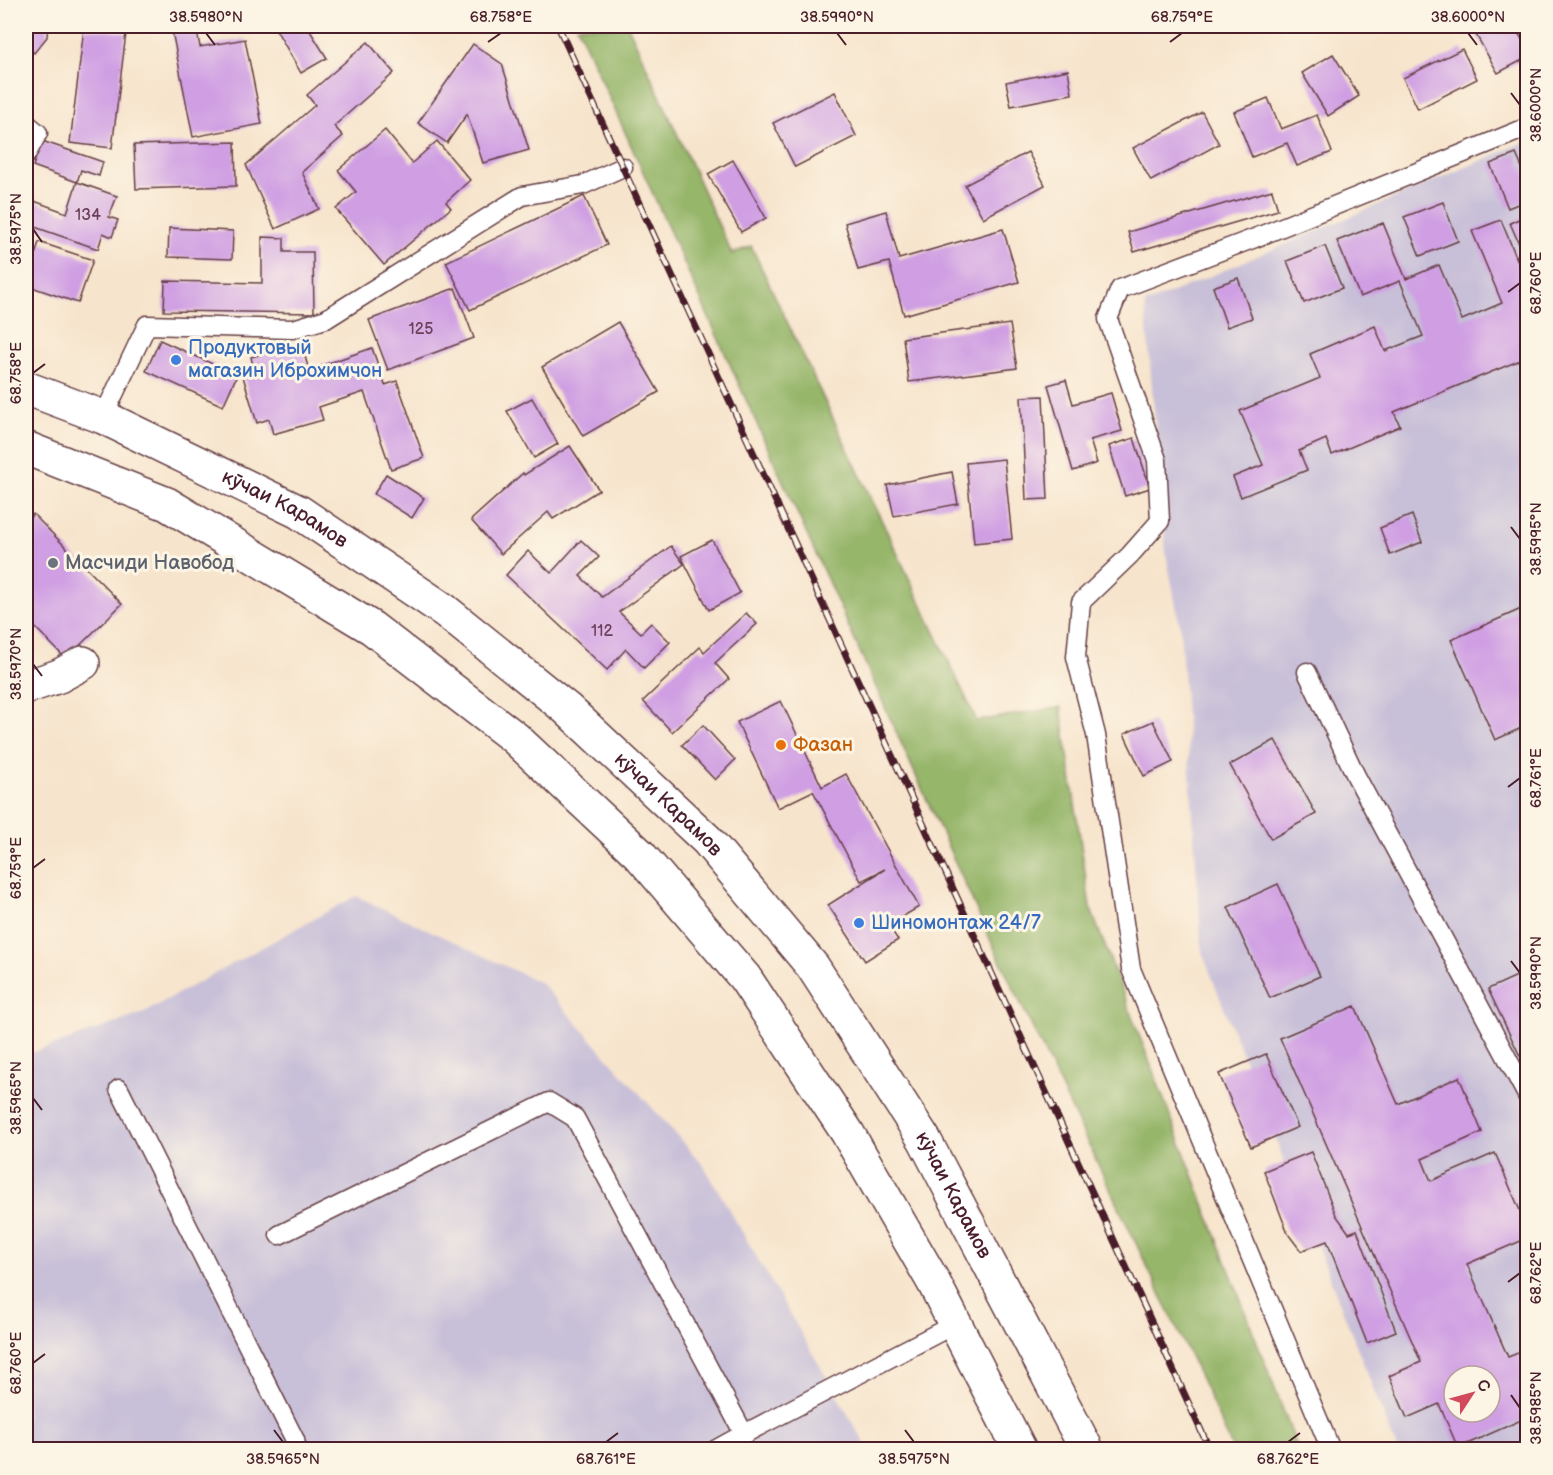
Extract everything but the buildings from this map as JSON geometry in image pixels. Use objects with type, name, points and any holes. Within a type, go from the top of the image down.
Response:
[{"type":"main road","name":"кӯчаи Карамов","points":[[26,388],[103,417],[299,512],[444,610],[567,709],[707,840],[813,967],[924,1139],[1087,1449]]},
{"type":"main road","points":[[26,448],[167,504],[372,628],[515,738],[639,854],[745,978],[847,1132],[955,1324],[1020,1449]]},
{"type":"main road","points":[[26,687],[59,676],[83,663]]},
{"type":"lane","points":[[26,123],[38,133],[26,155]]},
{"type":"lane","points":[[1331,1449],[1131,969],[1096,735],[1076,657],[1081,602],[1130,555],[1160,521],[1157,460],[1108,319],[1120,289],[1256,238],[1527,127]]},
{"type":"lane","points":[[103,417],[147,325],[293,329],[326,319],[522,196],[583,185],[623,167]]},
{"type":"lane","points":[[1306,672],[1362,787],[1527,1097]]},
{"type":"lane","points":[[119,1089],[290,1429],[297,1449]]},
{"type":"lane","points":[[279,1235],[549,1102],[575,1118],[744,1434]]},
{"type":"lane","points":[[715,1449],[955,1324]]},
{"type":"shaded area","points":[[1527,141],[1527,1449],[1397,1449],[1202,952],[1180,627],[1166,553],[1145,304]]},
{"type":"shaded area","points":[[356,896],[541,983],[704,1166],[868,1449],[26,1449],[26,1055],[141,1014]]},
{"type":"green space","points":[[577,26],[628,26],[732,254],[751,246],[977,721],[1061,707],[1090,907],[1298,1449],[1233,1449],[988,935]]},
{"type":"railway","points":[[558,26],[1210,1450]]},
{"type":"place","name":"Продуктовый магазин Иброхимчон","points":[[176,360]]},
{"type":"place","name":"Масчиди Навобод","points":[[53,563]]},
{"type":"place","name":"Фазан","points":[[781,745]]},
{"type":"place","name":"Шиномонтаж 24/7","points":[[859,923]]}]
